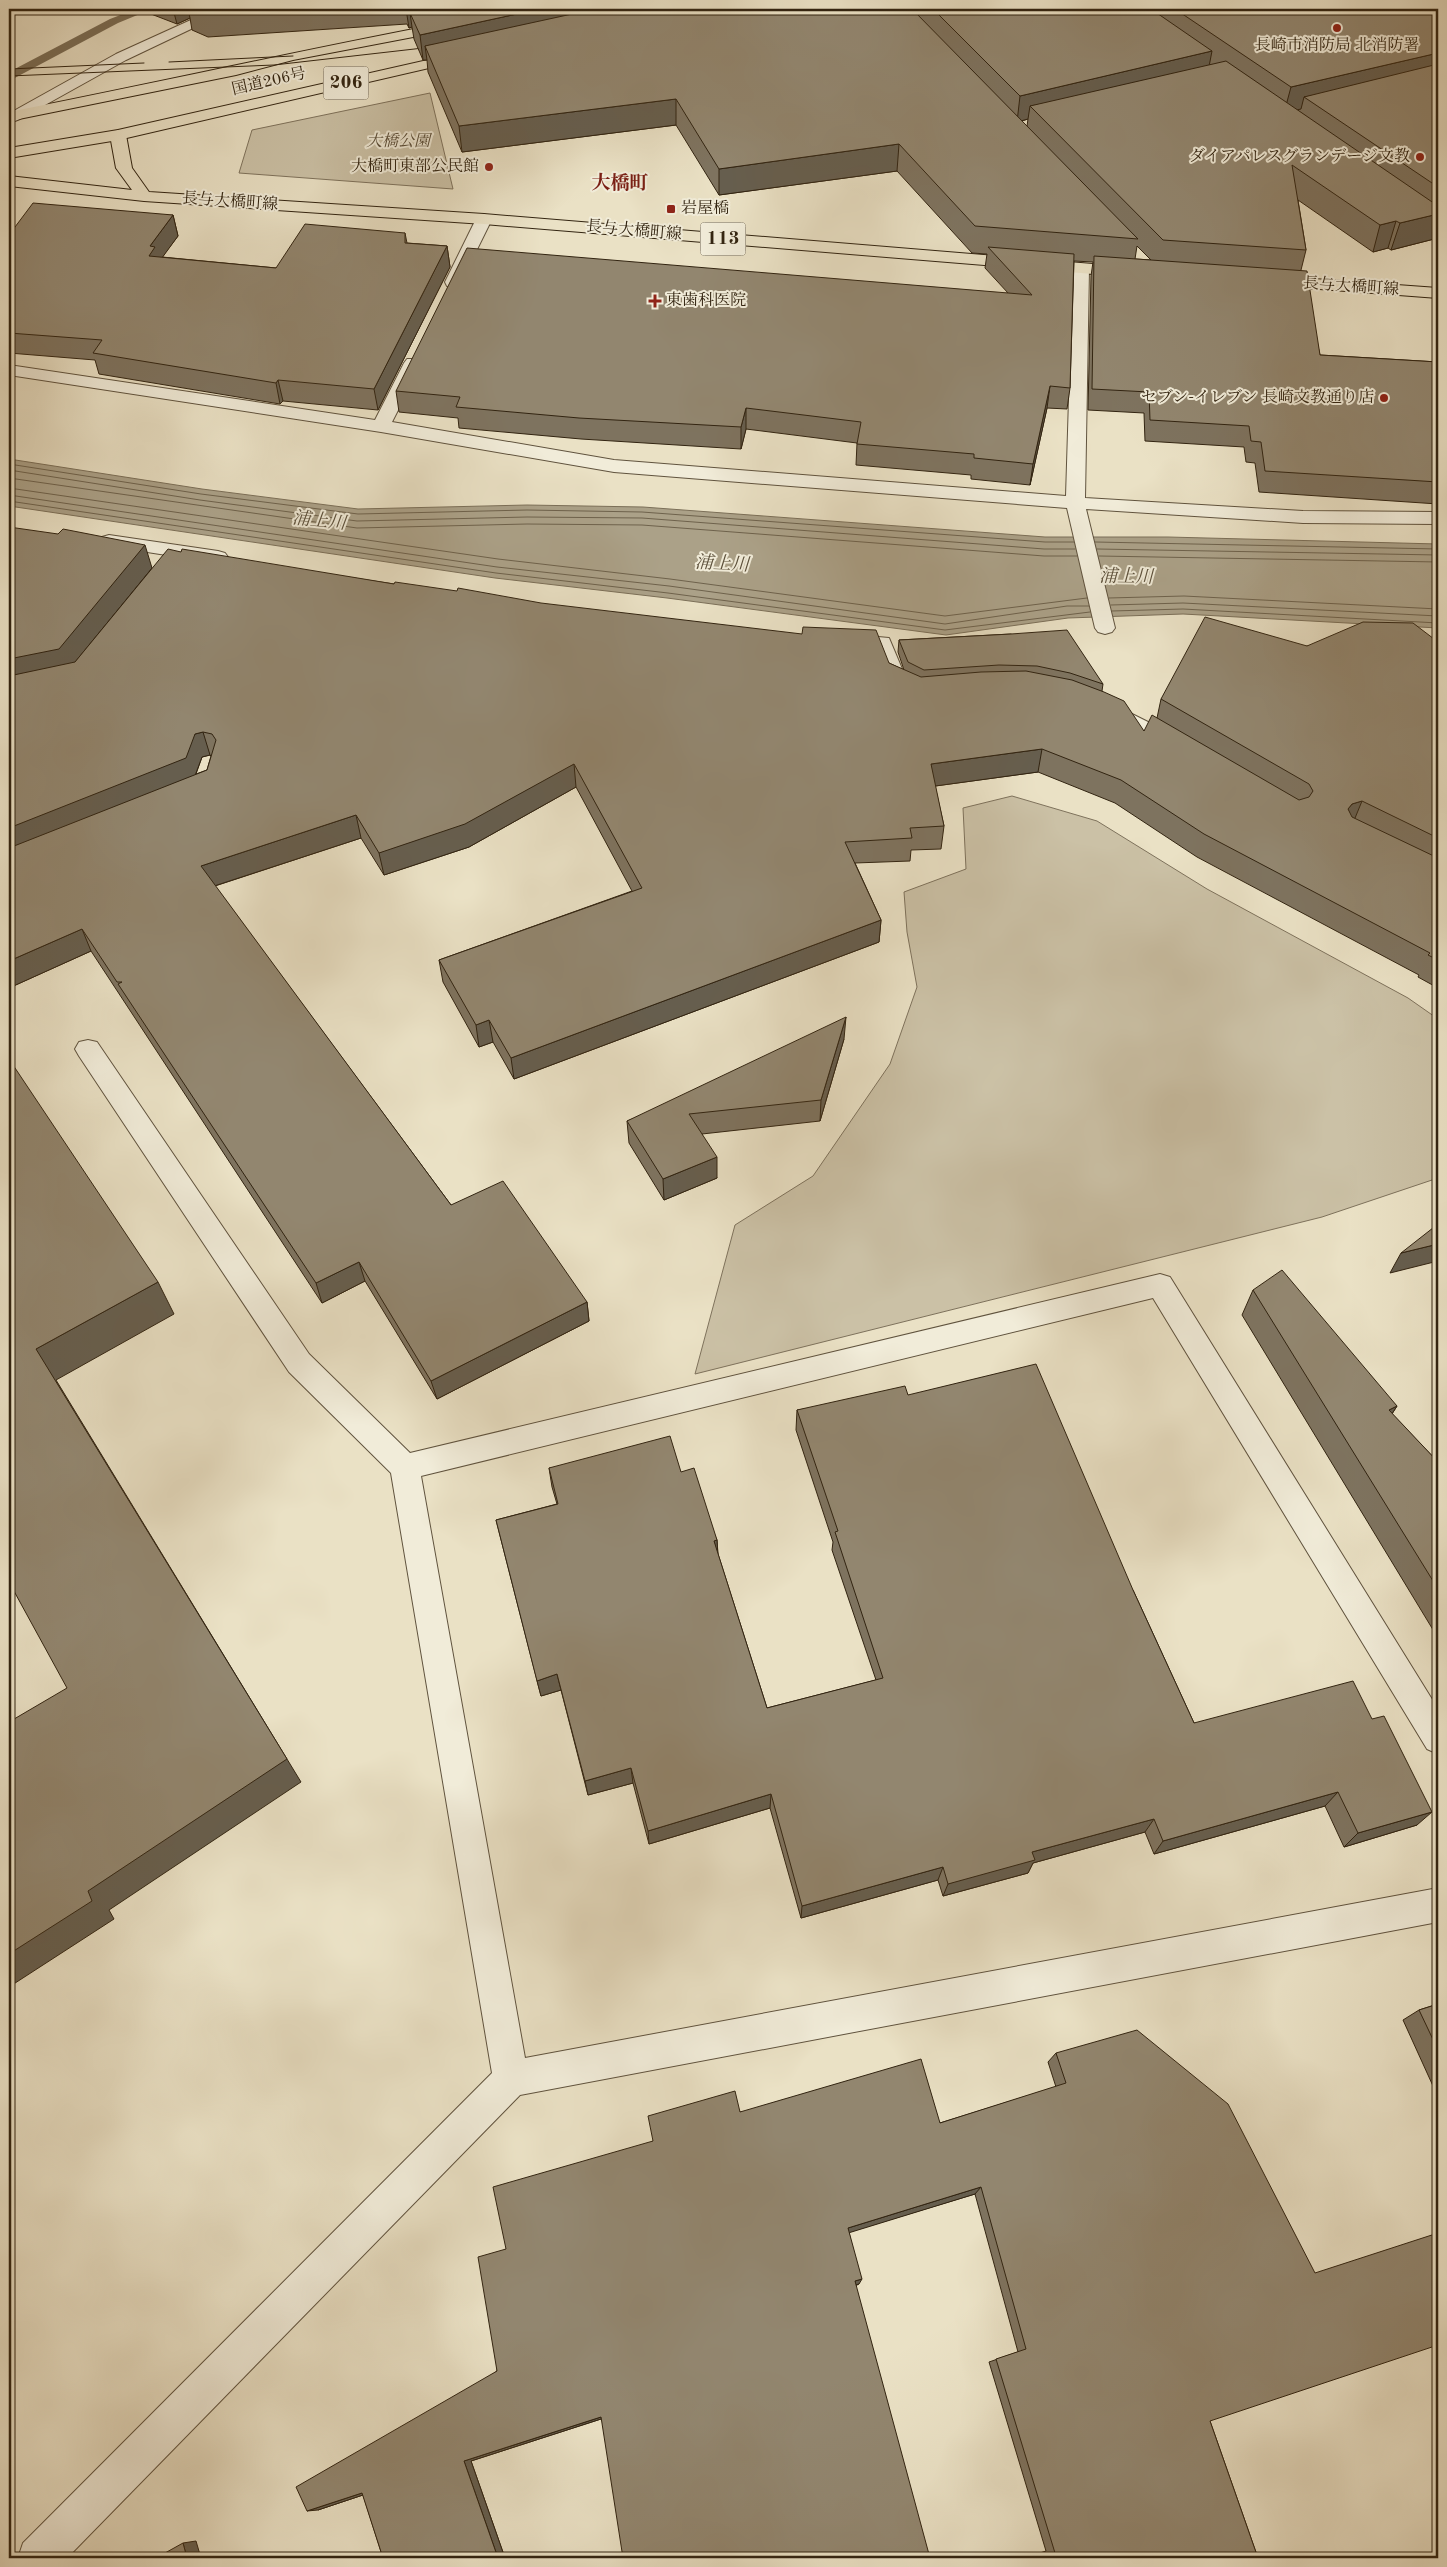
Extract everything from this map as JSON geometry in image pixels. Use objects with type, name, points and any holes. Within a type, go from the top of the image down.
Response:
[{"type":"main road","name":"国道206号","points":[[12,117],[236,71],[292,56],[463,23]]},
{"type":"main road","name":"国道206号","points":[[9,153],[118,135],[480,52]]},
{"type":"main road","points":[[118,135],[124,168],[144,196]]},
{"type":"main road","name":"長与大橋町線","points":[[9,181],[144,196],[484,219],[1144,273]]},
{"type":"main road","name":"長与大橋町線","points":[[1261,281],[1438,293]]},
{"type":"street","points":[[12,117],[121,57],[226,9]]},
{"type":"street","points":[[445,297],[484,219]]},
{"type":"street","points":[[1081,269],[1075,503],[1105,628]]},
{"type":"street","points":[[381,426],[420,348]]},
{"type":"street","points":[[9,370],[381,426],[614,466],[1075,503],[1304,517],[1438,518]]},
{"type":"street","points":[[94,539],[173,558],[237,560]]},
{"type":"street","points":[[824,639],[882,643],[896,680],[919,692],[939,690]]},
{"type":"street","points":[[1087,702],[1114,711],[1195,756]]},
{"type":"street","points":[[88,1049],[299,1363],[405,1467],[511,2079]]},
{"type":"street","points":[[405,1467],[1160,1285],[1438,1738]]},
{"type":"street","points":[[38,2558],[511,2079],[1438,1905]]},
{"type":"green space","name":"大橋公園","points":[[430,93],[453,189],[239,173],[252,130]]},
{"type":"green space","points":[[1012,796],[1097,821],[1207,889],[1408,998],[1438,1019],[1438,1178],[1322,1217],[695,1374],[735,1225],[813,1176],[890,1064],[917,987],[907,932],[904,892],[966,869],[963,808]]},
{"type":"water","name":"浦上川","points":[[9,459],[202,489],[358,509],[527,505],[643,507],[1045,537],[1168,537],[1438,544],[1438,628],[1183,614],[1068,618],[946,635],[667,598],[495,578],[9,506]]},
{"type":"building","points":[[196,9],[243,9],[203,11]]},
{"type":"building","points":[[434,9],[540,9],[420,35],[410,13]]},
{"type":"building","points":[[595,9],[912,9],[1138,239],[975,226],[899,144],[719,169],[676,99],[459,126],[425,46]]},
{"type":"building","points":[[933,9],[1151,9],[1212,51],[1020,96]]},
{"type":"building","points":[[1175,9],[1438,9],[1438,53],[1291,87]]},
{"type":"building","points":[[1226,61],[1438,206],[1438,214],[1400,223],[1396,221],[1380,225],[1292,165],[1306,250],[1163,240],[1030,106]]},
{"type":"building","points":[[1438,64],[1438,187],[1304,97]]},
{"type":"building","points":[[33,203],[173,215],[150,246],[155,247],[149,256],[276,268],[305,224],[405,233],[405,243],[447,246],[374,389],[278,380],[276,383],[93,353],[102,340],[9,333],[9,235]]},
{"type":"building","points":[[988,247],[1074,254],[1070,388],[1050,386],[1033,464],[974,458],[974,454],[857,444],[861,422],[746,408],[741,427],[579,418],[456,407],[460,397],[396,391],[467,248],[1032,295]]},
{"type":"building","points":[[1094,256],[1307,271],[1320,355],[1438,362],[1438,482],[1265,471],[1261,442],[1251,441],[1249,426],[1150,420],[1149,392],[1092,389]]},
{"type":"building","points":[[9,527],[58,534],[63,529],[145,545],[59,649],[9,659]]},
{"type":"building","points":[[168,549],[181,552],[182,549],[394,584],[395,582],[457,591],[458,588],[541,603],[802,634],[803,627],[876,630],[889,663],[921,677],[981,672],[1026,671],[1072,680],[1104,692],[1124,701],[1144,731],[1152,715],[1299,800],[1309,797],[1313,791],[1309,784],[1161,699],[1205,617],[1307,646],[1363,622],[1413,623],[1438,642],[1438,838],[1362,801],[1352,804],[1348,809],[1352,817],[1438,858],[1438,960],[1428,955],[1430,953],[1204,834],[1121,780],[1042,749],[931,764],[944,826],[910,828],[912,838],[845,842],[881,920],[511,1058],[489,1020],[476,1025],[439,960],[642,888],[574,764],[465,824],[379,853],[356,815],[201,866],[451,1205],[503,1181],[587,1302],[431,1381],[359,1262],[316,1283],[118,984],[122,982],[117,982],[82,929],[9,961],[9,848],[207,770],[216,740],[212,734],[203,732],[195,734],[186,758],[9,828],[9,676],[75,662]]},
{"type":"building","points":[[1067,630],[1103,684],[1070,673],[1037,666],[999,665],[924,670],[908,662],[899,640],[1011,634]]},
{"type":"building","points":[[846,1017],[821,1100],[689,1114],[717,1157],[663,1179],[627,1121]]},
{"type":"building","points":[[9,1059],[158,1282],[36,1349],[287,1759],[88,1891],[92,1901],[9,1954],[9,1722],[67,1688],[9,1582]]},
{"type":"building","points":[[1438,1224],[1438,1244],[1401,1253]]},
{"type":"building","points":[[1282,1270],[1397,1406],[1389,1410],[1438,1462],[1438,1589],[1253,1290]]},
{"type":"building","points":[[1036,1364],[1133,1590],[1194,1723],[1353,1681],[1372,1719],[1384,1716],[1432,1812],[1358,1833],[1338,1792],[1163,1841],[1154,1819],[1032,1852],[1035,1860],[948,1884],[943,1867],[802,1906],[771,1794],[648,1831],[631,1768],[585,1781],[557,1674],[537,1681],[496,1520],[558,1504],[549,1468],[670,1436],[681,1472],[694,1468],[717,1540],[714,1541],[767,1708],[883,1678],[835,1532],[838,1531],[797,1410],[905,1386],[908,1395]]},
{"type":"building","points":[[1438,2004],[1438,2050],[1419,2010]]},
{"type":"building","points":[[1137,2030],[1228,2104],[1315,2273],[1438,2233],[1438,2345],[1210,2421],[1258,2558],[1040,2558],[1055,2553],[996,2359],[1026,2349],[981,2187],[848,2228],[862,2279],[855,2281],[930,2558],[623,2558],[601,2417],[464,2461],[498,2558],[383,2558],[362,2493],[307,2511],[296,2487],[497,2371],[478,2257],[506,2249],[493,2187],[653,2141],[648,2116],[735,2091],[740,2112],[921,2059],[940,2123],[1066,2083],[1056,2053]]},
{"type":"building","points":[[183,2543],[187,2558],[156,2558]]},
{"type":"waterway","points":[[9,77],[114,21],[146,9]]},
{"type":"tram line","points":[[9,76],[274,65],[432,47]]},
{"type":"tram line","points":[[169,62],[293,56]]},
{"type":"tram line","points":[[9,69],[144,63]]},
{"type":"place","name":"長崎市消防局 北消防署","points":[[1337,28]]},
{"type":"place","name":"ダイアパレスグランデージ文教","points":[[1420,157]]},
{"type":"place","name":"大橋町東部公民館","points":[[489,167]]},
{"type":"place","name":"岩屋橋","points":[[671,209]]},
{"type":"place","name":"東歯科医院","points":[[655,301]]},
{"type":"place","name":"セブン-イレブン 長崎文教通り店","points":[[1384,398]]},
{"type":"district","name":"大橋町","points":[[620,184]]}]
